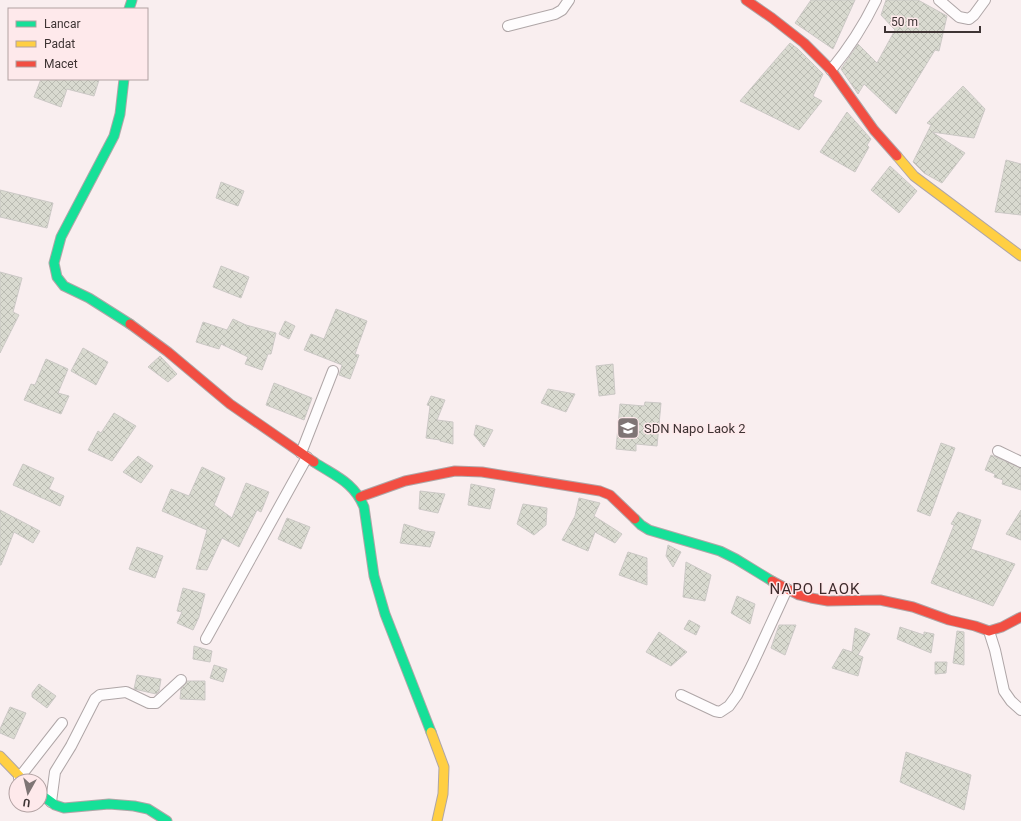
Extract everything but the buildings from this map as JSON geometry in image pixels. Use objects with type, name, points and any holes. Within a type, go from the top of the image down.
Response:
[{"type":"street","points":[[508,26],[555,14],[562,10],[569,0]]},
{"type":"street","points":[[746,0],[772,18],[798,39],[831,70],[874,130],[914,176],[1021,256]]},
{"type":"street","points":[[831,70],[852,42],[876,0]]},
{"type":"street","points":[[939,0],[959,17],[969,19],[986,0]]},
{"type":"street","points":[[121,81],[122,108],[119,122],[114,136],[61,238],[54,263],[57,277],[64,286],[89,298],[136,328],[168,352],[230,404],[304,455],[344,480],[360,497],[364,507],[374,576],[384,614],[444,766],[442,806],[437,821]]},
{"type":"street","points":[[206,640],[304,455],[333,371]]},
{"type":"street","points":[[998,451],[1021,462]]},
{"type":"street","points":[[360,497],[405,481],[455,471],[482,472],[600,491],[610,495],[641,525],[649,530],[720,551],[799,595],[828,601],[880,600],[896,603],[913,607],[948,620],[975,626],[989,631],[1002,627],[1021,616]]},
{"type":"street","points":[[682,695],[720,712],[729,706],[737,695],[788,589]]},
{"type":"street","points":[[989,631],[995,650],[1004,691],[1011,701],[1021,710]]},
{"type":"street","points":[[51,802],[55,772],[71,746],[95,699],[100,695],[126,692],[149,703],[156,703],[181,680]]},
{"type":"street","points":[[25,773],[62,723]]},
{"type":"street","points":[[0,756],[16,773]]},
{"type":"street","points":[[48,800],[55,805],[64,808],[109,804],[134,806],[148,809],[167,821]]},
{"type":"traffic: fast","points":[[129,8],[132,0]]},
{"type":"traffic: fast","points":[[124,80],[120,114],[114,136],[61,237],[54,263],[57,277],[64,286],[89,298],[130,324]]},
{"type":"traffic: fast","points":[[314,462],[349,485],[360,498],[364,507],[374,576],[385,614],[431,732]]},
{"type":"traffic: fast","points":[[635,519],[649,530],[720,551],[772,581]]},
{"type":"traffic: fast","points":[[48,800],[55,805],[64,808],[109,804],[134,806],[148,809],[167,821]]},
{"type":"traffic: slow","points":[[897,156],[914,176],[1021,256]]},
{"type":"traffic: slow","points":[[431,732],[444,767],[443,794],[437,821]]},
{"type":"traffic: slow","points":[[0,756],[16,773]]},
{"type":"traffic: jam","points":[[746,0],[804,43],[831,70],[874,130],[897,156]]},
{"type":"traffic: jam","points":[[130,324],[168,352],[230,404],[314,462]]},
{"type":"traffic: jam","points":[[360,497],[405,481],[455,471],[482,472],[600,491],[610,495],[635,519]]},
{"type":"traffic: jam","points":[[772,581],[799,595],[811,598],[828,601],[880,600],[913,607],[949,620],[989,631],[1002,627],[1021,617]]},
{"type":"place","name":"SDN Napo Laok 2","points":[[628,428]]},
{"type":"district","name":"NAPO LAOK","points":[[815,589]]}]
